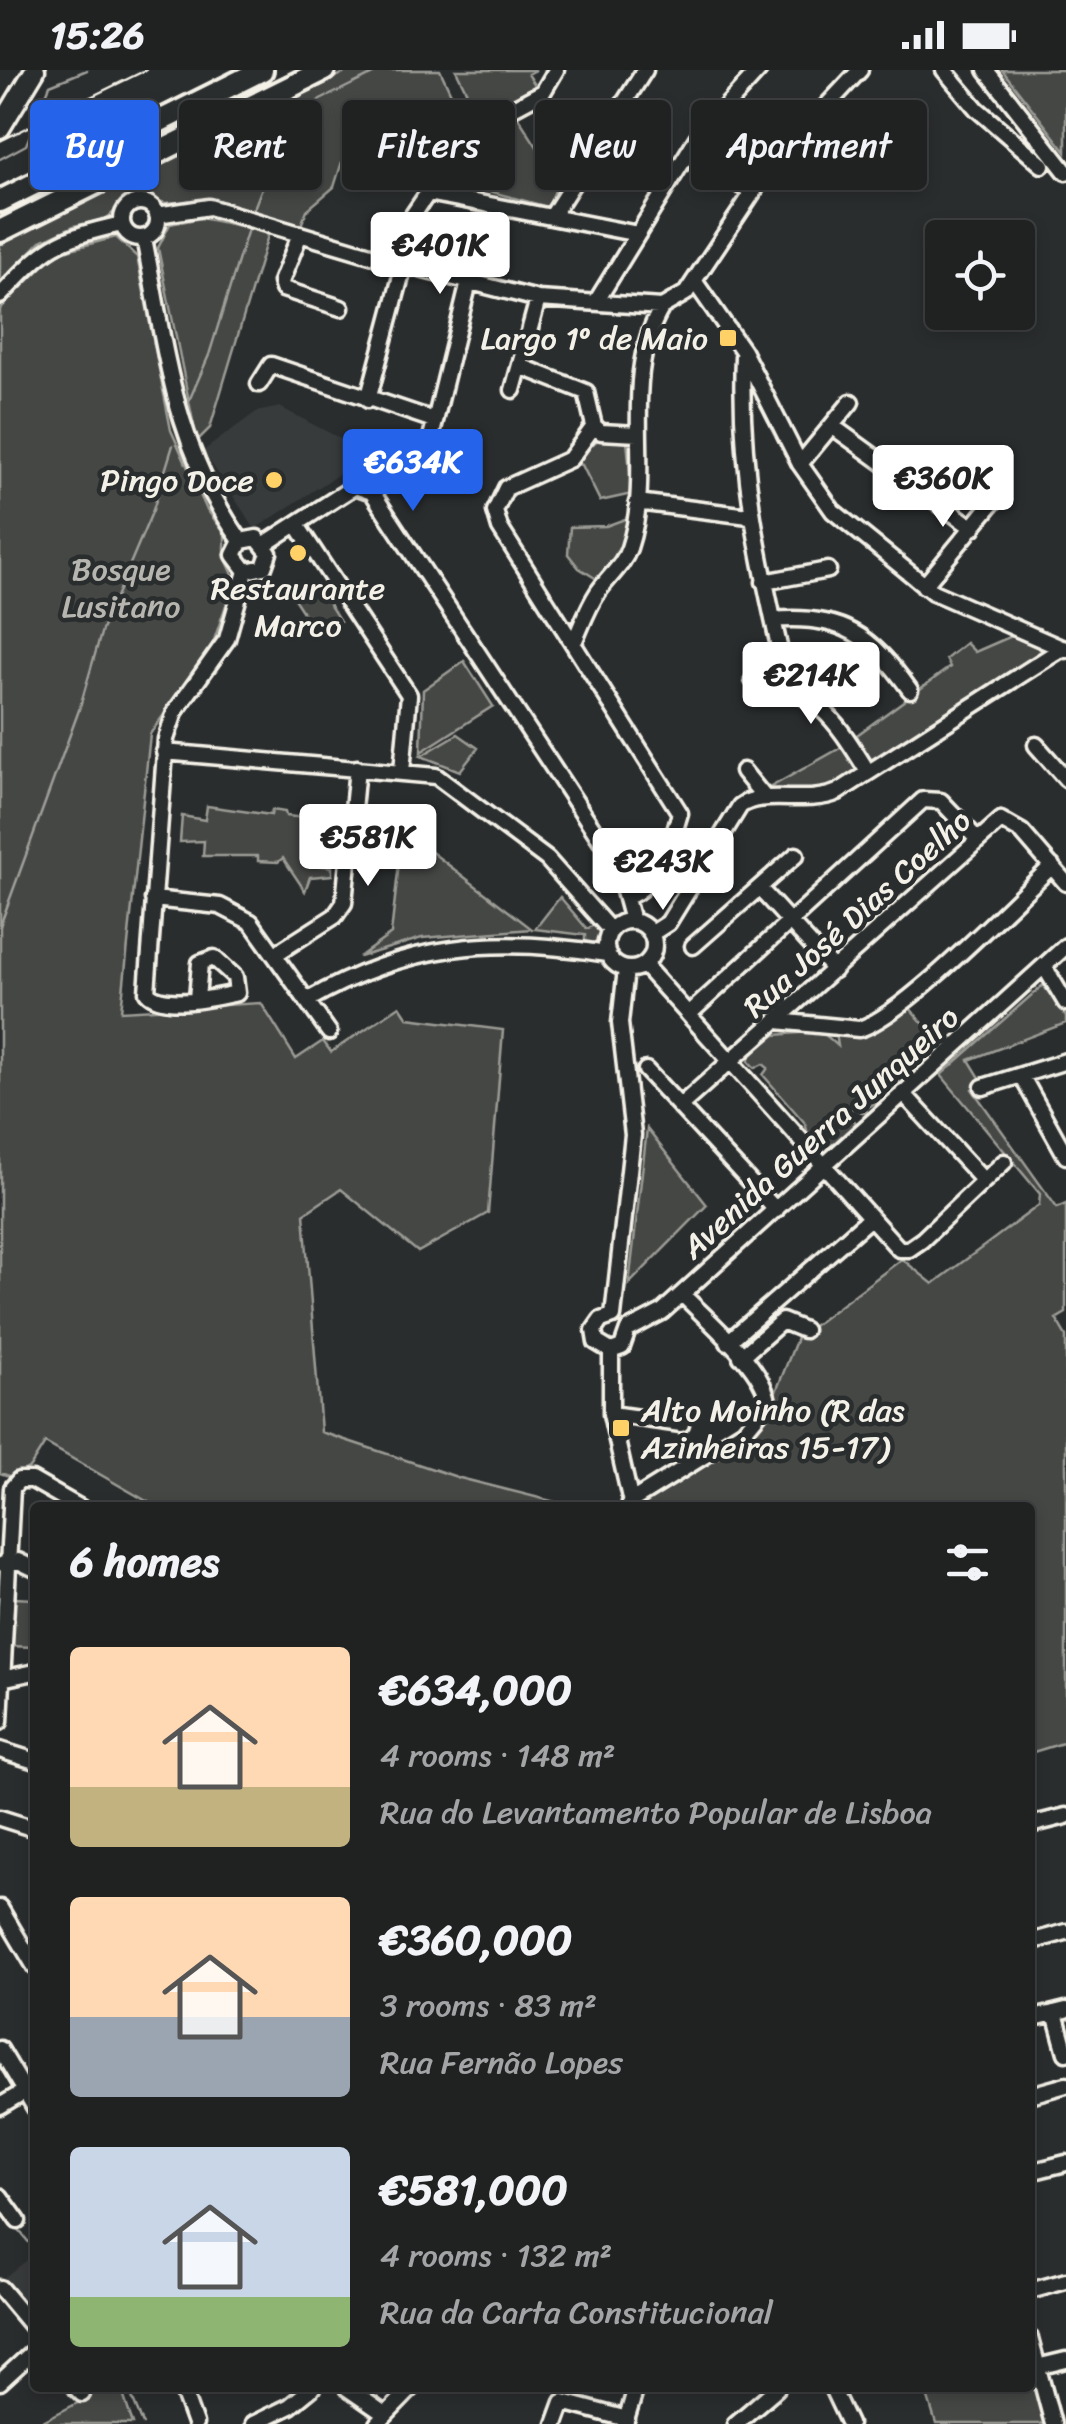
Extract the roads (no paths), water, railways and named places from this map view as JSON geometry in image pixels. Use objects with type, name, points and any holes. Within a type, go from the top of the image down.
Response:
[{"type":"highway","points":[[0,201],[262,70]]},
{"type":"highway","points":[[0,231],[324,70]]},
{"type":"main road","points":[[0,128],[35,70]]},
{"type":"street","points":[[515,107],[543,92],[556,70]]},
{"type":"street","points":[[552,216],[645,70]]},
{"type":"street","points":[[596,302],[704,129],[760,70]]},
{"type":"street","points":[[157,215],[209,206],[404,265],[538,300],[662,308],[674,304],[694,282],[784,149],[860,70]]},
{"type":"street","points":[[944,70],[977,109],[1042,165]]},
{"type":"street","points":[[986,70],[1066,172]]},
{"type":"street","points":[[690,151],[752,193]]},
{"type":"street","points":[[383,259],[430,190]]},
{"type":"street","points":[[445,190],[454,196]]},
{"type":"street","points":[[428,193],[638,234]]},
{"type":"street","points":[[132,204],[150,205],[157,215],[156,226],[144,238],[128,234],[122,224],[124,212],[132,204]]},
{"type":"street","points":[[0,296],[30,262],[60,240],[122,224]]},
{"type":"street","points":[[300,234],[281,282],[283,288],[341,308]]},
{"type":"street","points":[[144,238],[182,428],[206,489],[240,541]]},
{"type":"street","points":[[368,400],[404,265]]},
{"type":"street","points":[[397,448],[424,456],[469,282]]},
{"type":"street","points":[[694,282],[743,351],[800,464],[834,511],[924,586],[964,608],[1064,649]]},
{"type":"street","points":[[513,390],[538,300]]},
{"type":"street","points":[[574,640],[600,590],[629,549],[637,502],[646,333],[662,308]]},
{"type":"street","points":[[743,351],[740,415],[750,516],[788,686]]},
{"type":"street","points":[[258,384],[271,366],[434,420]]},
{"type":"street","points":[[520,366],[586,392],[594,426],[601,432],[638,434]]},
{"type":"street","points":[[740,415],[768,402]]},
{"type":"street","points":[[800,464],[851,402]]},
{"type":"street","points":[[594,426],[570,459],[506,488],[495,511],[500,528],[680,812],[674,836],[645,888],[627,897]]},
{"type":"street","points":[[832,426],[972,528]]},
{"type":"street","points":[[266,544],[355,486],[372,492],[617,865],[632,921],[651,934],[653,951],[644,965],[626,969]]},
{"type":"street","points":[[924,586],[994,501]]},
{"type":"street","points":[[637,502],[750,516]]},
{"type":"street","points":[[297,525],[410,694],[402,771]]},
{"type":"street","points":[[246,572],[234,555],[240,541],[251,537],[266,544]]},
{"type":"street","points":[[246,572],[260,570],[267,563],[266,544]]},
{"type":"street","points":[[764,582],[828,570]]},
{"type":"street","points":[[197,999],[158,1000],[146,992],[164,752],[176,712],[227,639],[246,572]]},
{"type":"street","points":[[773,620],[822,619],[845,627],[885,654],[910,690]]},
{"type":"street","points":[[651,934],[678,909],[740,806],[749,799],[812,801],[838,792],[1064,649]]},
{"type":"street","points":[[754,680],[788,686],[822,706],[868,772]]},
{"type":"street","points":[[1036,745],[1066,779]]},
{"type":"street","points":[[164,752],[439,777],[555,868],[611,931]]},
{"type":"street","points":[[278,953],[336,916],[344,903],[357,768]]},
{"type":"street","points":[[743,771],[766,798]]},
{"type":"street","points":[[689,1014],[923,800],[940,801],[978,840]]},
{"type":"street","name":"Rua José Dias Coelho","points":[[680,1106],[978,840],[1006,820],[1066,883]]},
{"type":"street","points":[[694,946],[796,856]]},
{"type":"street","points":[[777,1022],[859,1029],[870,1026],[908,997],[1052,866]]},
{"type":"street","points":[[759,888],[834,970]]},
{"type":"street","points":[[152,900],[231,910],[256,925],[329,1032]]},
{"type":"street","points":[[611,931],[632,921]]},
{"type":"street","points":[[607,954],[611,931]]},
{"type":"street","points":[[308,1000],[376,966],[471,945],[536,944],[607,954],[626,969]]},
{"type":"street","name":"Avenida Guerra Junqueiro","points":[[628,1330],[644,1325],[682,1294],[1066,946]]},
{"type":"street","points":[[644,965],[899,1248],[908,1249],[1004,1162]]},
{"type":"street","points":[[1044,966],[1066,1003]]},
{"type":"street","points":[[613,1316],[633,1134],[621,1042],[626,969]]},
{"type":"street","points":[[983,1087],[1066,1061]]},
{"type":"street","points":[[646,1070],[776,1210]]},
{"type":"street","points":[[1021,1075],[1066,1156]]},
{"type":"street","points":[[904,1093],[984,1181]]},
{"type":"street","points":[[728,1342],[870,1218]]},
{"type":"street","points":[[635,1502],[756,1420],[768,1402],[764,1385],[746,1362],[682,1294]]},
{"type":"street","points":[[611,1351],[622,1347],[628,1330],[613,1316]]},
{"type":"street","points":[[611,1351],[596,1342],[594,1330],[601,1320],[613,1316]]},
{"type":"street","points":[[746,1362],[782,1321],[804,1330]]},
{"type":"street","points":[[611,1351],[610,1414],[630,1502]]},
{"type":"street","points":[[610,1414],[681,1424]]},
{"type":"street","points":[[0,1722],[5,1531],[11,1493],[15,1484],[27,1478],[70,1502]]},
{"type":"street","points":[[5,1563],[30,1568]]},
{"type":"street","points":[[1,1679],[30,1673]]},
{"type":"street","points":[[0,1750],[30,1760]]},
{"type":"street","points":[[1035,1824],[1066,1816]]},
{"type":"street","points":[[0,1818],[30,1827]]},
{"type":"street","points":[[0,1908],[30,1959]]},
{"type":"street","points":[[1035,1941],[1066,1932]]},
{"type":"street","points":[[1035,2018],[1060,2011],[1066,2053]]},
{"type":"street","points":[[0,2049],[30,2088],[0,2106]]},
{"type":"street","points":[[1035,2094],[1066,2085]]},
{"type":"street","points":[[1035,2171],[1066,2162]]},
{"type":"street","points":[[0,2196],[18,2221]]},
{"type":"street","points":[[1035,2290],[1066,2282]]},
{"type":"street","points":[[0,2288],[30,2324]]},
{"type":"street","points":[[0,2382],[30,2355]]},
{"type":"street","points":[[1035,2359],[1053,2424]]},
{"type":"street","points":[[1037,2367],[1066,2360]]},
{"type":"street","points":[[183,2392],[195,2424]]},
{"type":"street","points":[[266,2422],[307,2392]]},
{"type":"street","points":[[351,2392],[382,2420],[408,2392]]},
{"type":"street","points":[[555,2424],[562,2402],[626,2422],[635,2392]]},
{"type":"street","points":[[735,2424],[773,2392]]},
{"type":"street","points":[[834,2392],[849,2424]]},
{"type":"waterway","points":[[0,159],[26,145],[50,85],[87,70]]},
{"type":"waterway","points":[[253,211],[290,115],[381,70]]},
{"type":"waterway","points":[[188,403],[209,355],[248,229]]},
{"type":"waterway","points":[[0,926],[79,710],[102,630],[153,510],[173,445]]},
{"type":"waterway","points":[[17,2228],[30,2244]]},
{"type":"waterway","points":[[130,2392],[143,2424]]},
{"type":"railway","points":[[0,141],[146,70]]},
{"type":"place","name":"Largo 1º de Maio","points":[[728,338]]},
{"type":"place","name":"Pingo Doce","points":[[274,480]]},
{"type":"place","name":"Restaurante Marco","points":[[298,553]]},
{"type":"place","name":"Alto Moinho (R das Azinheiras 15-17)","points":[[621,1428]]},
{"type":"park label","name":"Bosque Lusitano","points":[[121,588]]}]
